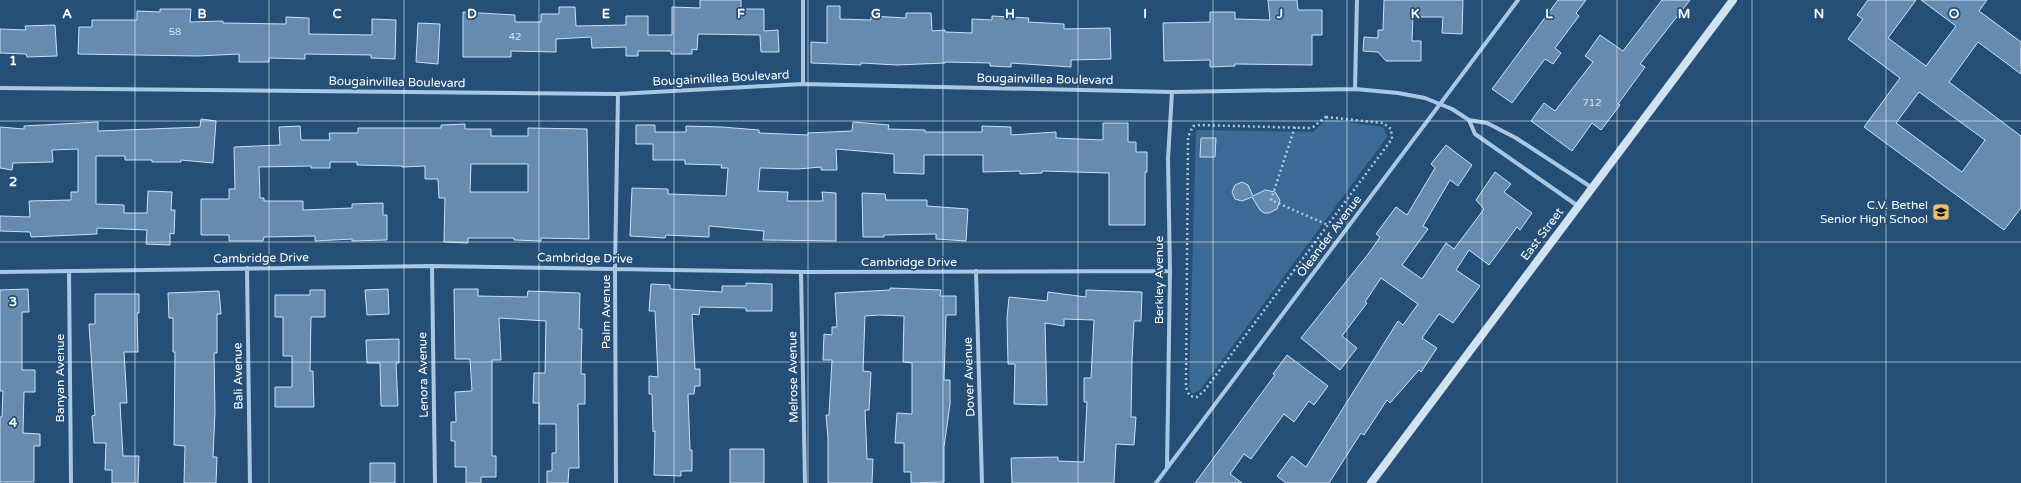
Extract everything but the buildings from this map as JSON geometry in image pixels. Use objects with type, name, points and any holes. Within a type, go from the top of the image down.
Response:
[{"type":"main road","name":"East Street","points":[[1371,483],[1733,0]]},
{"type":"street","points":[[803,0],[803,84]]},
{"type":"street","points":[[1355,89],[1357,0]]},
{"type":"street","name":"Oleander Avenue","points":[[1156,483],[1518,0]]},
{"type":"street","name":"Bougainvillea Boulevard","points":[[0,88],[618,94],[803,84],[1172,92],[1355,89],[1398,93],[1425,98],[1452,109],[1469,120]]},
{"type":"street","name":"Berkley Avenue","points":[[1167,469],[1170,271],[1168,159],[1172,92]]},
{"type":"street","name":"Palm Avenue","points":[[616,483],[615,268],[618,94]]},
{"type":"street","points":[[1469,120],[1487,123],[1516,138],[1591,188]]},
{"type":"street","points":[[1469,120],[1475,134],[1578,206]]},
{"type":"street","name":"Cambridge Drive","points":[[0,272],[432,266],[801,272],[1170,271]]},
{"type":"street","name":"Lenora Avenue","points":[[432,266],[435,483]]},
{"type":"street","name":"Bali Avenue","points":[[247,268],[250,483]]},
{"type":"street","name":"Dover Avenue","points":[[976,271],[982,483]]},
{"type":"street","name":"Banyan Avenue","points":[[69,272],[71,483]]},
{"type":"street","name":"Melrose Avenue","points":[[801,272],[805,483]]},
{"type":"path","points":[[1326,117],[1383,123],[1391,129],[1393,133],[1390,142],[1204,391],[1197,397],[1190,396],[1186,391],[1188,137],[1190,131],[1193,126],[1200,125],[1295,127],[1313,127],[1326,117]]},
{"type":"path","points":[[1295,127],[1271,200],[1328,225]]},
{"type":"shaded area","points":[[1327,119],[1383,127],[1387,137],[1200,390],[1192,394],[1189,386],[1196,130],[1313,132]]},
{"type":"place","name":"C.V. Bethel Senior High School","points":[[1941,212]]}]
